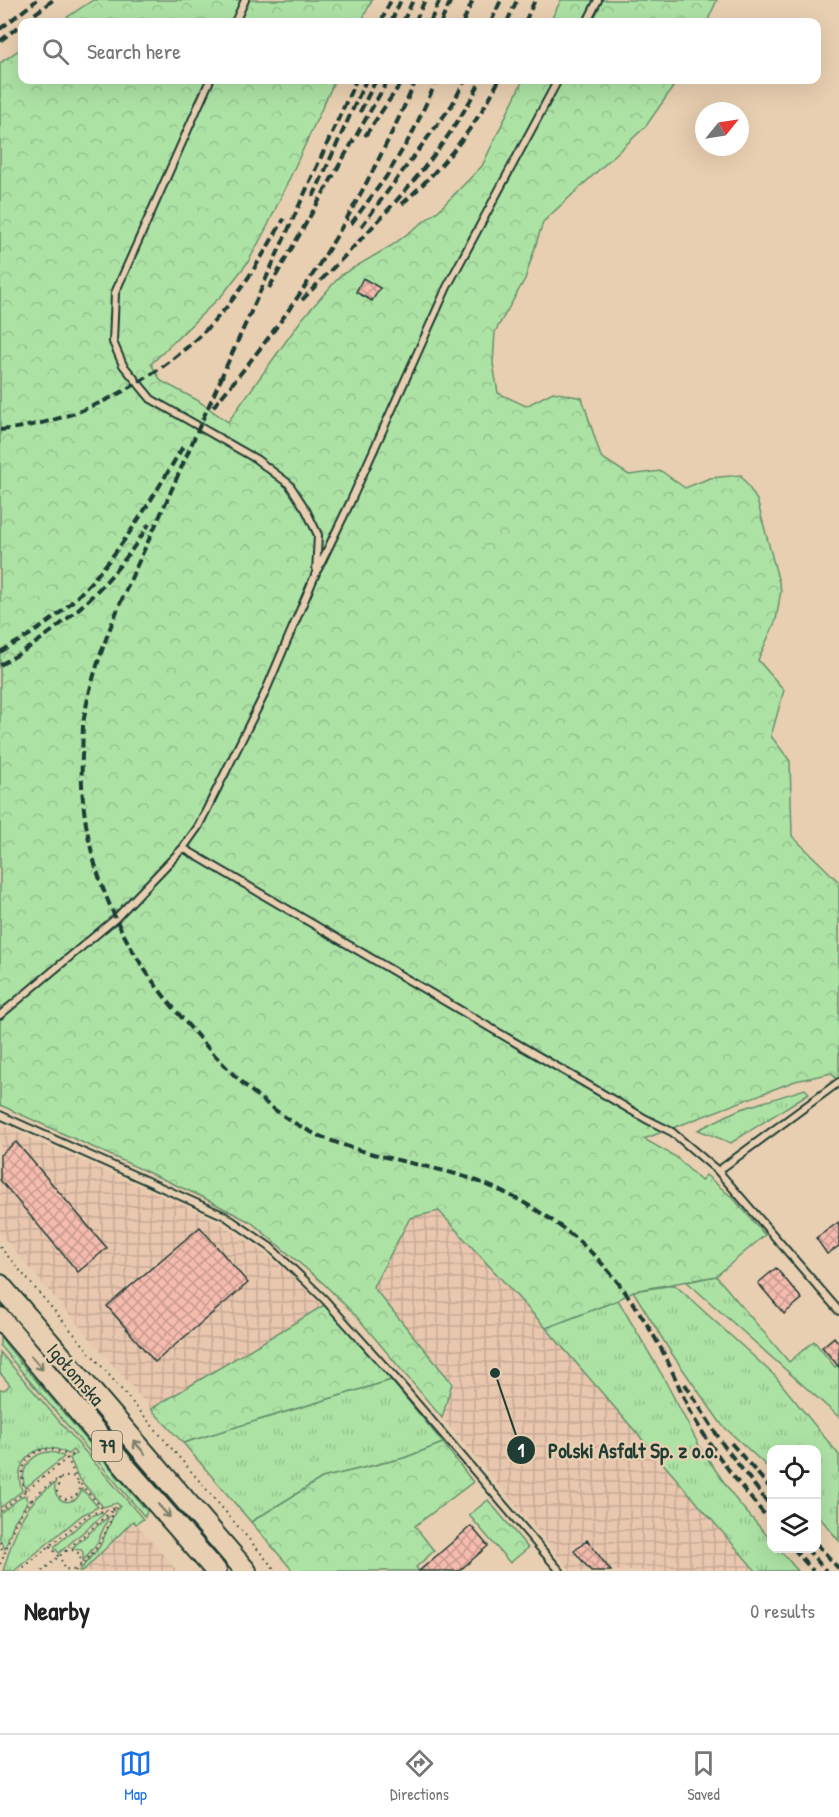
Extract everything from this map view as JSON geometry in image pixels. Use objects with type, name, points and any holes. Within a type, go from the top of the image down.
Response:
[{"type":"main road","name":"Igołomska","points":[[0,1286],[246,1571]]},
{"type":"main road","name":"Igołomska","points":[[0,1318],[216,1571]]},
{"type":"lane","points":[[237,18],[245,0]]},
{"type":"lane","points":[[589,18],[598,0]]},
{"type":"lane","points":[[208,84],[115,293],[113,342],[123,365],[151,399],[256,459],[289,484],[306,510],[318,535],[316,573]]},
{"type":"lane","points":[[0,1015],[115,919],[183,848],[198,827],[264,694],[316,573],[447,287],[556,84]]},
{"type":"lane","points":[[183,848],[646,1119],[672,1132],[718,1171],[839,1311]]},
{"type":"lane","points":[[718,1171],[839,1082]]},
{"type":"lane","points":[[0,1115],[225,1216],[270,1247],[324,1299],[389,1371],[560,1571]]},
{"type":"path","points":[[0,1247],[276,1571]]},
{"type":"path","points":[[31,1501],[24,1492],[21,1481],[22,1470],[27,1460],[33,1455],[51,1450],[68,1458],[79,1486],[78,1493],[72,1499],[61,1497],[57,1492],[59,1479]]},
{"type":"path","points":[[0,1511],[74,1453]]},
{"type":"path","points":[[0,1564],[16,1524],[31,1501],[59,1479],[68,1476],[76,1478],[108,1515]]},
{"type":"path","points":[[19,1571],[89,1514],[103,1509],[116,1508]]},
{"type":"path","points":[[42,1571],[116,1508]]},
{"type":"path","points":[[50,1546],[59,1556],[63,1567],[67,1570],[76,1570],[98,1546],[116,1508]]},
{"type":"path","points":[[0,1542],[3,1557]]},
{"type":"path","points":[[65,1551],[72,1550],[78,1553],[81,1560],[80,1566]]},
{"type":"shaded area","points":[[0,1125],[198,1212],[226,1227],[257,1247],[291,1275],[322,1306],[151,1409],[0,1234]]},
{"type":"shaded area","points":[[439,1211],[546,1328],[756,1571],[571,1571],[357,1317],[409,1218]]},
{"type":"shaded area","points":[[133,1520],[177,1571],[83,1571]]},
{"type":"green space","points":[[93,0],[372,0],[363,18],[66,18]]},
{"type":"green space","points":[[561,0],[717,0],[709,18],[552,18]]},
{"type":"green space","points":[[18,51],[18,84],[333,84],[268,225],[248,262],[223,294],[151,364],[161,381],[197,400],[228,422],[302,319],[341,275],[391,246],[439,210],[482,166],[521,84],[675,84],[646,126],[543,222],[525,279],[495,332],[493,364],[498,393],[526,406],[553,392],[582,398],[601,457],[629,475],[661,471],[685,488],[710,478],[741,475],[757,500],[781,590],[776,620],[758,660],[784,690],[771,736],[790,761],[792,836],[839,882],[839,1083],[832,1073],[795,1081],[644,1139],[676,1157],[701,1181],[706,1175],[734,1199],[765,1235],[716,1276],[633,1291],[618,1300],[546,1328],[439,1211],[410,1218],[373,1287],[452,1383],[442,1418],[357,1317],[323,1283],[252,1223],[200,1196],[0,1105],[0,63]]},
{"type":"green space","points":[[805,1089],[809,1093],[731,1143],[698,1130],[738,1110]]},
{"type":"green space","points":[[716,1276],[789,1362],[814,1341],[835,1367],[839,1365],[839,1417],[687,1282]]},
{"type":"green space","points":[[675,1285],[775,1376],[839,1455],[839,1541],[821,1519],[821,1445],[767,1445],[767,1466],[722,1425],[670,1351],[633,1291]]},
{"type":"green space","points":[[618,1300],[661,1373],[701,1449],[737,1501],[767,1535],[767,1553],[782,1553],[798,1571],[756,1571],[546,1328]]},
{"type":"green space","points":[[326,1304],[391,1380],[183,1443],[151,1409]]},
{"type":"green space","points":[[0,1337],[21,1363],[19,1364],[22,1364],[147,1511],[145,1517],[0,1346]]},
{"type":"green space","points":[[0,1352],[143,1519],[136,1524],[133,1521],[83,1571],[79,1571],[100,1546],[120,1506],[117,1503],[103,1507],[78,1477],[70,1458],[76,1454],[73,1450],[68,1454],[58,1449],[48,1448],[30,1454],[24,1461],[19,1480],[22,1491],[0,1508],[0,1389],[4,1390],[10,1385],[0,1373]]},
{"type":"green space","points":[[391,1380],[443,1443],[404,1458],[322,1478],[251,1522],[183,1443]]},
{"type":"green space","points":[[443,1443],[473,1482],[415,1526],[434,1551],[416,1567],[419,1571],[293,1571],[251,1522],[322,1478],[404,1458]]},
{"type":"green space","points":[[48,1452],[64,1457],[25,1488],[24,1475],[28,1464],[36,1456]]},
{"type":"green space","points":[[55,1483],[57,1495],[62,1500],[74,1500],[82,1489],[98,1507],[82,1515],[14,1571],[3,1571],[20,1522],[34,1501]]},
{"type":"green space","points":[[24,1495],[28,1501],[14,1522],[5,1549],[0,1539],[0,1513]]},
{"type":"green space","points":[[488,1500],[528,1548],[510,1563],[469,1515]]},
{"type":"green space","points":[[102,1512],[104,1514],[59,1553],[54,1547],[89,1517]]},
{"type":"green space","points":[[109,1516],[97,1543],[83,1561],[83,1552],[72,1548]]},
{"type":"building","points":[[363,278],[380,288],[372,301],[356,292]]},
{"type":"building","points":[[16,1142],[107,1248],[78,1272],[0,1180],[0,1155]]},
{"type":"building","points":[[839,1222],[839,1246],[827,1254],[816,1238]]},
{"type":"building","points":[[200,1227],[248,1283],[155,1362],[107,1306]]},
{"type":"building","points":[[776,1268],[802,1299],[784,1314],[758,1283]]},
{"type":"building","points":[[834,1337],[839,1343],[839,1367],[822,1347]]},
{"type":"building","points":[[471,1526],[488,1546],[459,1571],[419,1571]]},
{"type":"building","points":[[587,1540],[611,1571],[591,1571],[574,1551]]},
{"type":"railway","points":[[0,29],[37,0]]},
{"type":"railway","points":[[29,18],[53,0]]},
{"type":"railway","points":[[383,18],[391,0]]},
{"type":"railway","points":[[393,18],[401,0]]},
{"type":"railway","points":[[405,18],[413,0]]},
{"type":"railway","points":[[417,18],[425,0]]},
{"type":"railway","points":[[432,18],[440,0]]},
{"type":"railway","points":[[443,18],[451,0]]},
{"type":"railway","points":[[465,18],[473,0]]},
{"type":"railway","points":[[493,18],[501,0]]},
{"type":"railway","points":[[509,18],[517,0]]},
{"type":"railway","points":[[527,18],[535,0]]},
{"type":"railway","points":[[0,41],[18,27]]},
{"type":"railway","points":[[220,380],[354,84]]},
{"type":"railway","points":[[313,197],[364,84]]},
{"type":"railway","points":[[360,112],[374,84]]},
{"type":"railway","points":[[269,288],[386,84]]},
{"type":"railway","points":[[365,136],[400,84]]},
{"type":"railway","points":[[213,407],[279,323],[329,248],[369,177],[414,84]]},
{"type":"railway","points":[[351,224],[386,177],[412,134],[435,84]]},
{"type":"railway","points":[[361,227],[452,105],[463,84]]},
{"type":"railway","points":[[302,300],[376,223],[423,169],[464,111],[479,84]]},
{"type":"railway","points":[[402,204],[431,176],[468,131],[497,84]]},
{"type":"railway","points":[[0,430],[61,418],[91,407],[119,393],[172,359],[196,339],[227,306],[253,270],[284,219]]},
{"type":"railway","points":[[223,375],[115,617],[89,692],[83,727],[82,756],[82,791],[86,824],[103,889],[117,920],[132,950],[172,1006],[235,1076],[271,1107],[328,1140],[364,1152],[456,1174],[490,1186],[538,1211],[581,1243],[603,1265],[634,1304],[664,1354],[703,1434],[767,1517]]},
{"type":"railway","points":[[0,652],[32,634],[54,618],[98,574],[144,511],[185,443]]},
{"type":"railway","points":[[0,665],[44,637],[84,604],[119,566],[149,524]]},
{"type":"railway","points":[[685,1384],[724,1446],[767,1502]]},
{"type":"railway","points":[[731,1443],[767,1484]]},
{"type":"railway","points":[[821,1549],[839,1569]]},
{"type":"railway","points":[[797,1553],[813,1571]]},
{"type":"railway","points":[[810,1553],[826,1571]]},
{"type":"place","name":"Polski Asfalt Sp. z o.o.","points":[[495,1373]]}]
